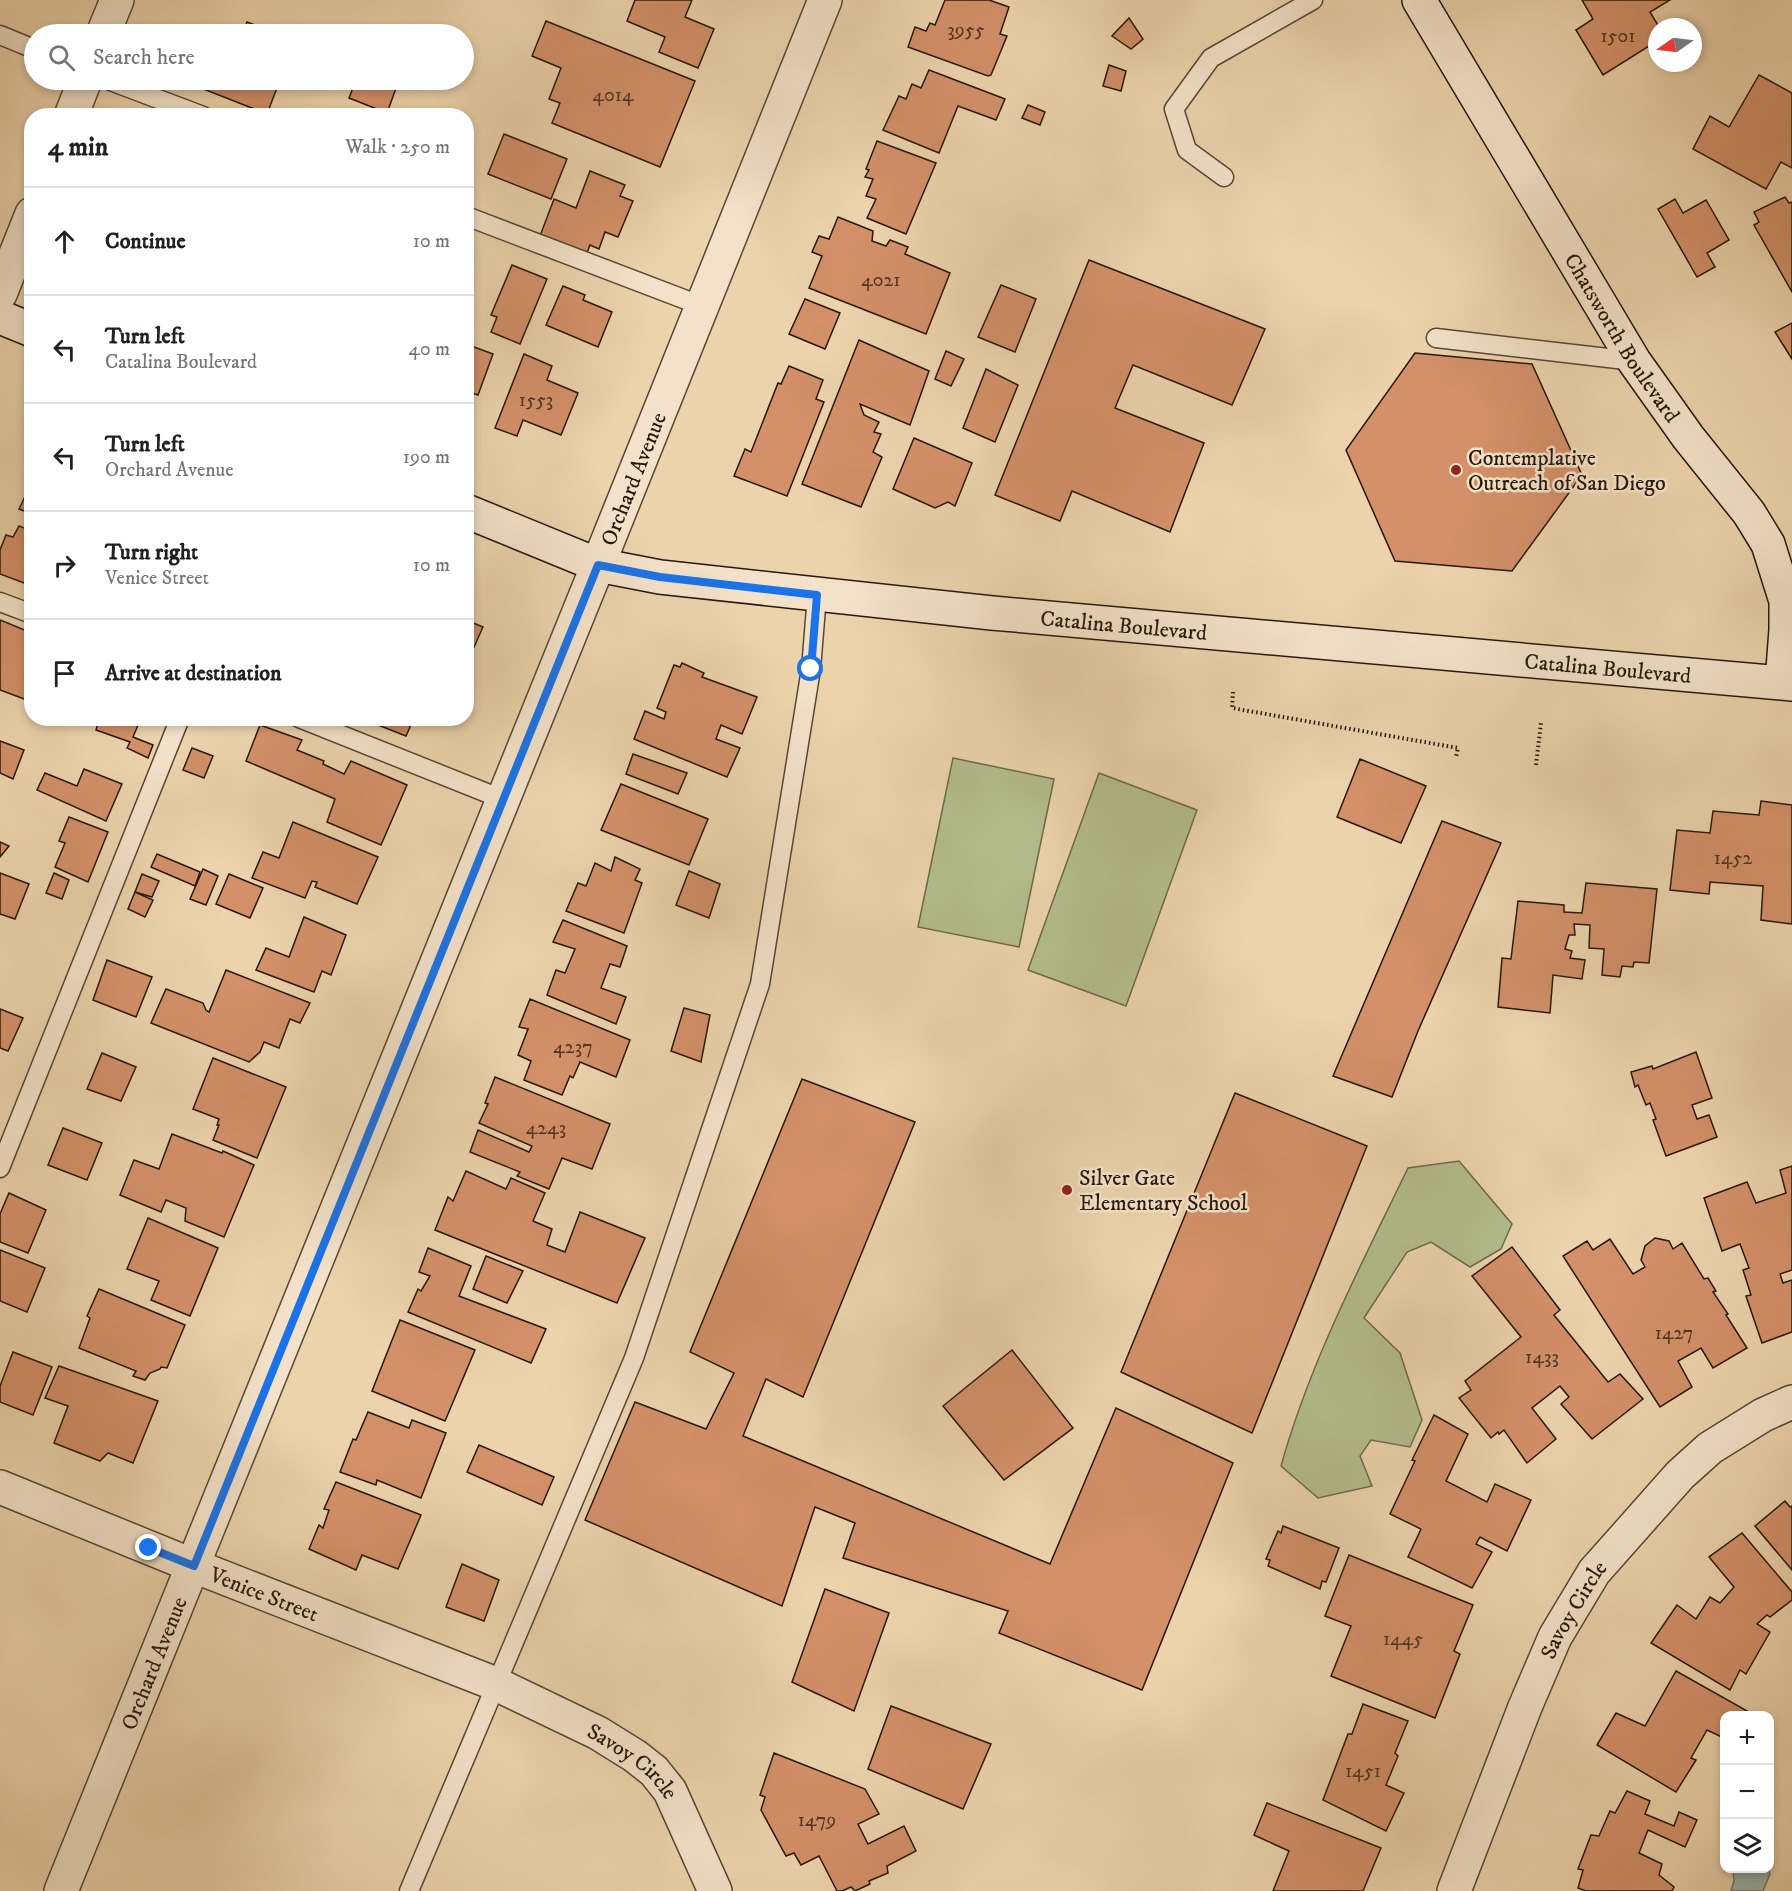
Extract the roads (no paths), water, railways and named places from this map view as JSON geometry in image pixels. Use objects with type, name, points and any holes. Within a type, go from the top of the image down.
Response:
[{"type":"street","points":[[107,24],[117,0]]},
{"type":"street","name":"Orchard Avenue","points":[[61,1891],[825,0]]},
{"type":"street","name":"Chatsworth Boulevard","points":[[1428,3],[1634,361],[1688,437],[1749,513],[1768,544],[1786,601],[1787,683]]},
{"type":"street","points":[[73,108],[81,90]]},
{"type":"street","points":[[0,294],[24,234]]},
{"type":"street","points":[[0,317],[24,327]]},
{"type":"street","name":"Catalina Boulevard","points":[[474,514],[598,565],[660,577],[817,595],[1787,683]]},
{"type":"street","name":"Savoy Circle","points":[[1454,1891],[1525,1707],[1555,1637],[1594,1572],[1680,1475],[1710,1448],[1763,1415],[1792,1402]]},
{"type":"street","name":"Venice Street","points":[[0,1486],[194,1566],[496,1684]]},
{"type":"street","name":"Savoy Circle","points":[[496,1684],[598,1732],[654,1771],[670,1791],[680,1810],[715,1891]]},
{"type":"lane","points":[[1224,177],[1187,150],[1174,110],[1211,58],[1313,0]]},
{"type":"lane","points":[[0,35],[24,45]]},
{"type":"lane","points":[[134,90],[182,108]]},
{"type":"lane","points":[[474,219],[702,306]]},
{"type":"lane","points":[[1436,338],[1634,361]]},
{"type":"lane","points":[[409,1891],[634,1358],[760,984],[811,669],[817,595]]},
{"type":"lane","points":[[0,602],[24,611]]},
{"type":"lane","points":[[0,1168],[177,726]]},
{"type":"lane","points":[[319,726],[502,798]]},
{"type":"water","points":[[1733,1873],[1770,1874],[1763,1891],[1731,1891]]},
{"type":"place","name":"Contemplative Outreach of San Diego","points":[[1456,470]]},
{"type":"place","name":"Silver Gate Elementary School","points":[[1067,1190]]}]
